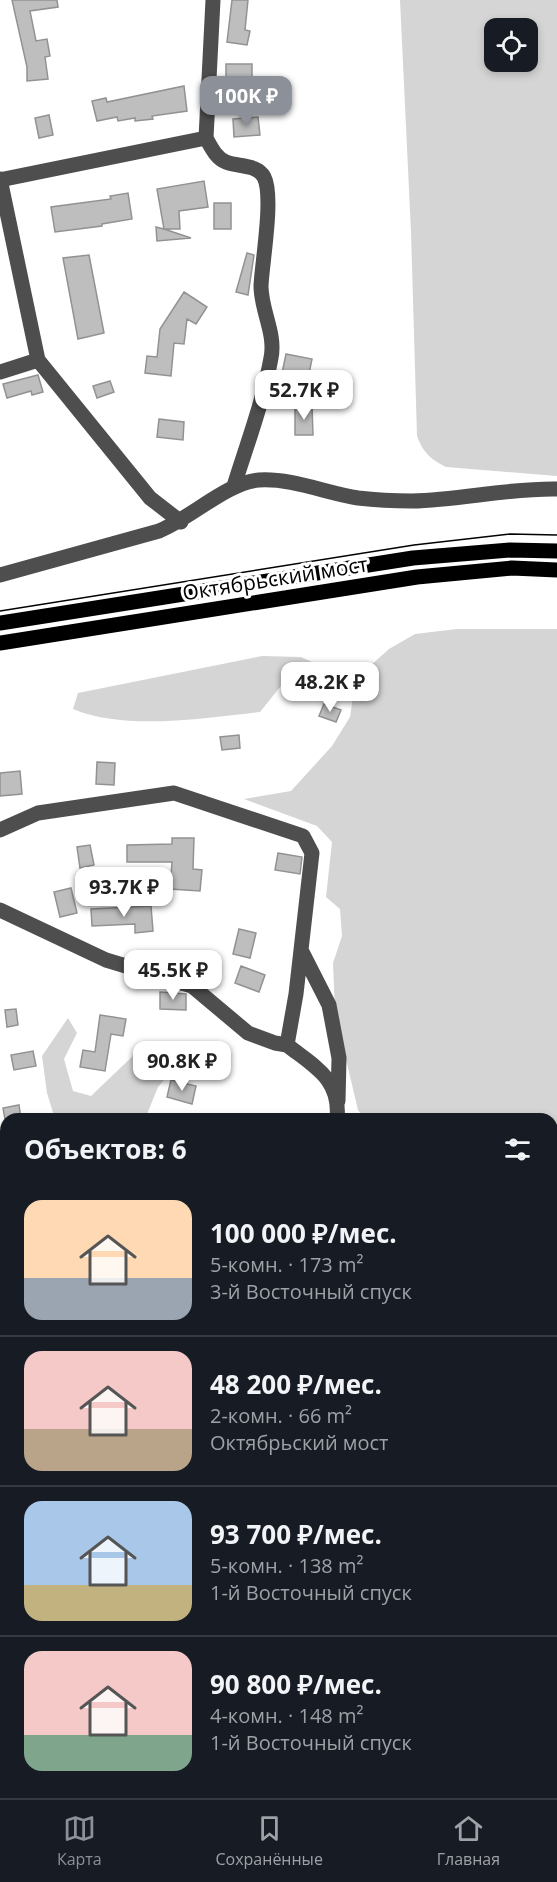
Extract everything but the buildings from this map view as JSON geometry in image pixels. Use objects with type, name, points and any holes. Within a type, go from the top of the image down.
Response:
[{"type":"main road","name":"Октябрьский мост","points":[[0,623],[413,558],[510,550],[557,551]]},
{"type":"main road","name":"Октябрьский мост","points":[[0,643],[417,577],[512,568],[557,570]]},
{"type":"street","points":[[213,0],[206,138],[214,152],[225,162],[258,170],[265,178],[267,205],[261,289],[273,336],[265,390],[234,486]]},
{"type":"street","points":[[181,522],[150,498],[38,360],[0,180],[206,138]]},
{"type":"street","points":[[0,372],[38,360]]},
{"type":"street","points":[[0,575],[159,531],[181,522],[234,486],[259,480],[296,484],[359,498],[412,501],[526,488],[557,489]]},
{"type":"street","points":[[0,830],[38,813],[174,793],[303,836],[312,853],[287,1045]]},
{"type":"street","points":[[0,910],[106,960],[192,986],[248,1033],[275,1044],[287,1045],[327,1076],[338,1101]]},
{"type":"street","points":[[301,950],[328,1005],[339,1058],[337,1113]]},
{"type":"street","points":[[0,1184],[0,1193]]},
{"type":"shaded area","points":[[400,0],[557,0],[557,476],[446,467],[431,458],[417,436],[411,232]]},
{"type":"shaded area","points":[[457,629],[557,629],[557,1113],[361,1113],[358,1110],[335,1013],[333,963],[342,936],[340,909],[326,897],[332,842],[317,826],[244,799],[291,791],[332,746],[350,717],[354,690],[293,671],[260,712],[165,721],[140,721],[93,716],[73,709],[78,693],[262,656],[301,657],[330,670],[361,674],[389,649],[415,634]]},
{"type":"shaded area","points":[[68,1018],[77,1033],[64,1059],[73,1091],[91,1096],[138,1051],[164,1055],[176,1066],[158,1087],[147,1113],[53,1113],[47,1093],[42,1056]]},
{"type":"tram line","points":[[0,611],[414,545],[510,534],[557,535]]}]
